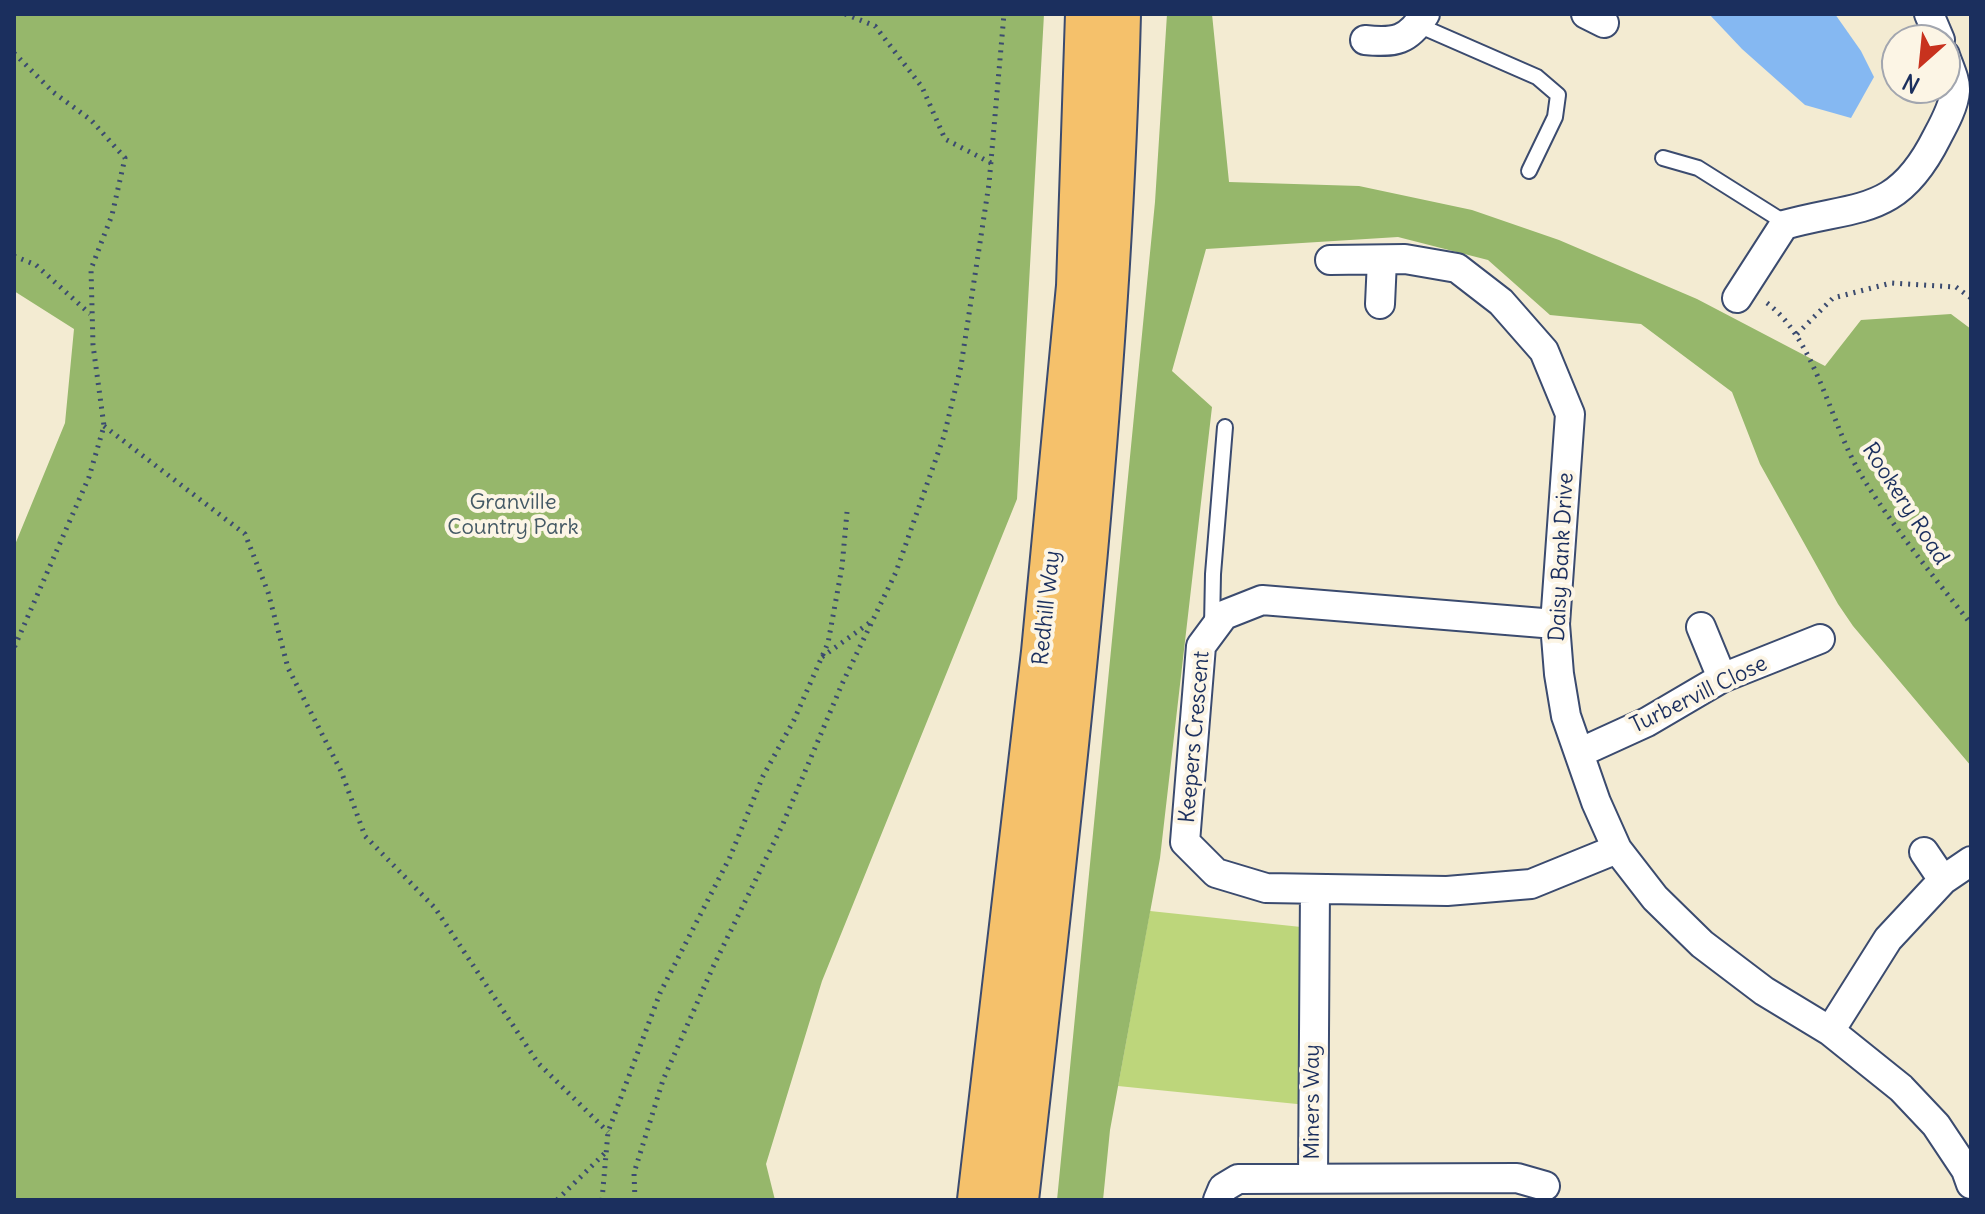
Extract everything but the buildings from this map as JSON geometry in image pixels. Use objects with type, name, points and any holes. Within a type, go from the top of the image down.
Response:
[{"type":"main road","name":"Redhill Way","points":[[979,1200],[1043,652],[1078,286],[1087,14]]},
{"type":"main road","name":"Redhill Way","points":[[1017,1200],[1097,437],[1119,14]]},
{"type":"street","points":[[1365,40],[1389,42],[1411,34],[1421,19]]},
{"type":"street","points":[[1737,298],[1787,224],[1853,210],[1896,193],[1924,164],[1963,86]]},
{"type":"street","name":"Daisy Bank Drive","points":[[1330,260],[1405,259],[1457,268],[1501,302],[1544,351],[1570,414],[1555,624],[1566,716],[1596,802],[1617,849],[1655,898],[1702,944],[1764,991],[1830,1031],[1901,1088],[1936,1125],[1969,1174]]},
{"type":"street","points":[[1380,304],[1382,260]]},
{"type":"street","name":"Keepers Crescent","points":[[1555,624],[1262,600],[1224,615],[1201,646],[1185,842],[1216,873],[1266,888],[1315,889],[1447,891],[1531,884],[1617,849]]},
{"type":"street","points":[[1701,627],[1722,678]]},
{"type":"street","name":"Turbervill Close","points":[[1579,753],[1647,722],[1722,678],[1820,639]]},
{"type":"street","points":[[1924,852],[1943,880]]},
{"type":"street","points":[[1830,1031],[1888,939],[1943,880],[1971,861]]},
{"type":"street","name":"Miners Way","points":[[1315,889],[1313,1178],[1517,1178],[1545,1186]]},
{"type":"street","points":[[1218,1200],[1223,1188],[1238,1179],[1313,1178]]},
{"type":"lane","points":[[1421,19],[1537,77],[1558,95],[1555,117],[1529,171]]},
{"type":"lane","points":[[1663,158],[1698,168],[1787,224]]},
{"type":"lane","points":[[1212,631],[1213,574],[1225,427]]},
{"type":"path","points":[[845,14],[875,26],[922,87],[945,139],[991,163]]},
{"type":"path","points":[[635,1200],[634,1173],[663,1080],[896,572],[944,436],[961,366],[991,163],[1004,14]]},
{"type":"path","points":[[14,53],[53,92],[91,120],[125,158],[112,215],[91,269],[93,345],[104,426],[89,477],[14,648]]},
{"type":"path","points":[[14,256],[36,265],[91,315]]},
{"type":"path","points":[[1797,334],[1833,298],[1891,283],[1956,287],[1971,298]]},
{"type":"path","name":"Rookery Road","points":[[1778,312],[1797,334],[1861,474],[1932,575],[1971,624]]},
{"type":"path","points":[[104,426],[245,534],[268,592],[288,668],[341,771],[365,836],[435,908],[538,1063],[608,1132]]},
{"type":"path","points":[[602,1200],[608,1132],[660,993],[730,857],[763,776],[794,720],[828,643],[842,567],[847,512]]},
{"type":"path","points":[[822,658],[873,620]]},
{"type":"path","points":[[557,1200],[606,1153]]},
{"type":"green space","name":"Granville Country Park","points":[[14,14],[1044,14],[1017,499],[822,981],[766,1164],[775,1200],[14,1200],[14,547],[65,423],[74,329],[14,291]]},
{"type":"green space","points":[[1167,14],[1212,14],[1229,182],[1359,186],[1472,210],[1559,240],[1697,299],[1825,366],[1861,320],[1951,314],[1971,329],[1971,766],[1838,604],[1760,464],[1732,392],[1641,324],[1550,315],[1488,260],[1398,237],[1206,249],[1172,371],[1212,407],[1160,858],[1110,1130],[1103,1200],[1057,1200],[1155,202]]},
{"type":"green space","points":[[1150,911],[1320,929],[1307,1105],[1118,1086]]},
{"type":"water","points":[[1709,14],[1835,14],[1861,51],[1874,77],[1851,118],[1805,105],[1742,49]]}]
